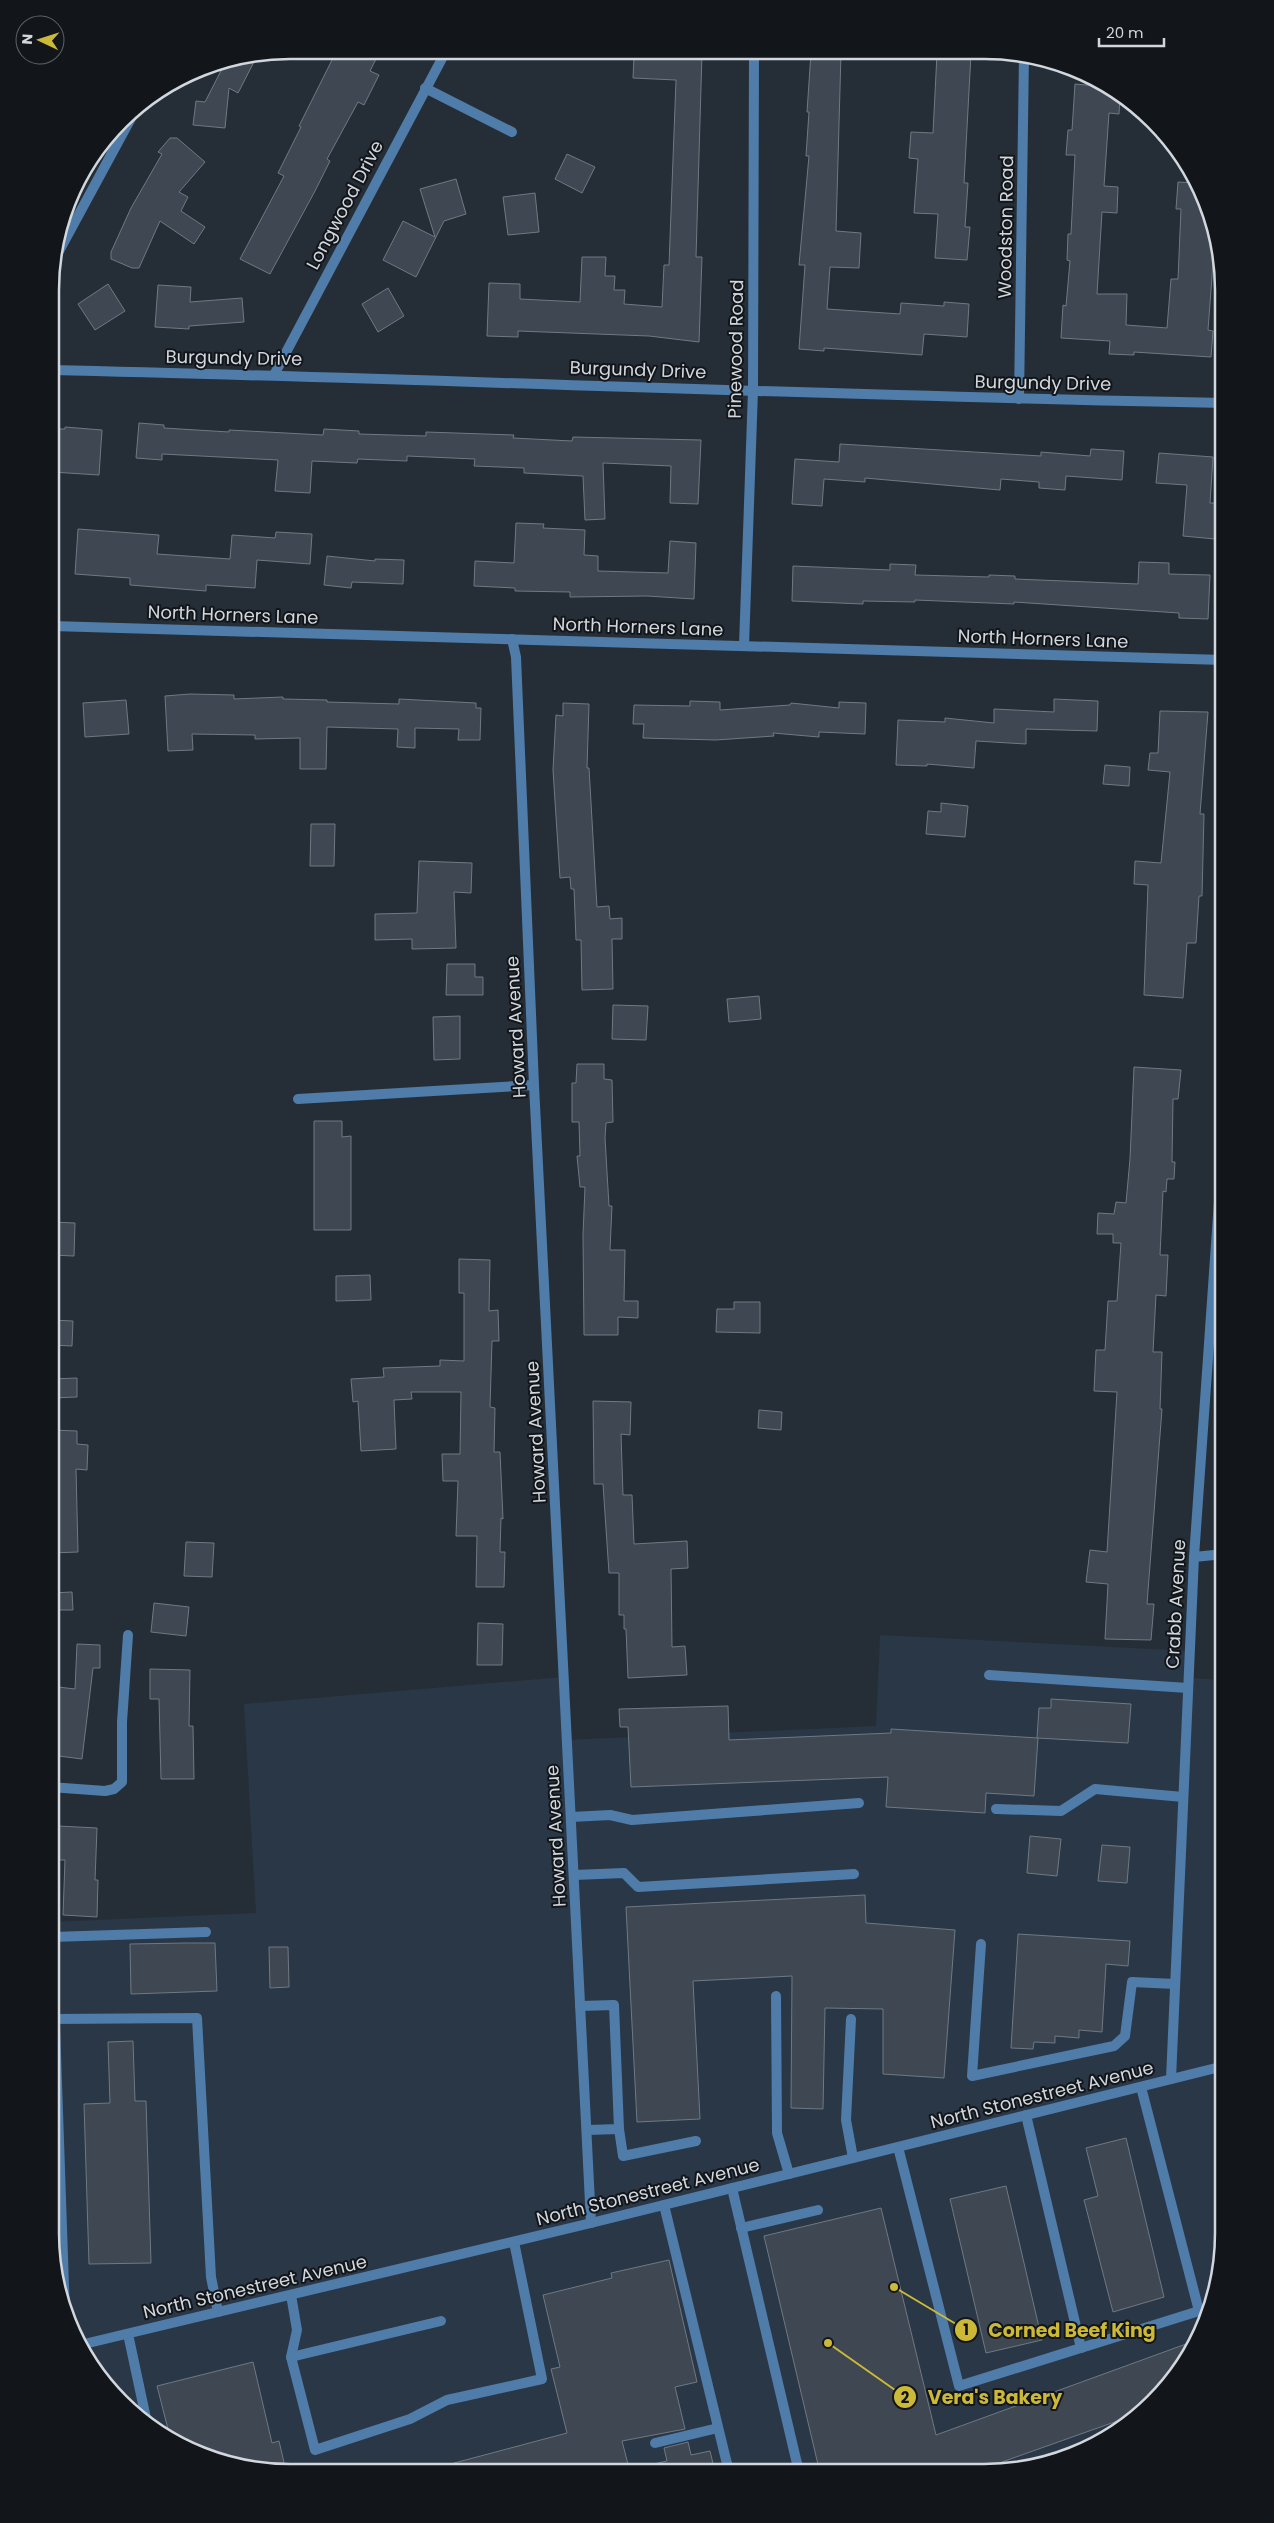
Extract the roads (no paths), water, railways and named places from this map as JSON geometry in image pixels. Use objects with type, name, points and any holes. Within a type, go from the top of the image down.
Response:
[{"type":"street","name":"Longwood Drive","points":[[274,375],[441,59]]},
{"type":"street","name":"Pinewood Road","points":[[744,646],[753,390],[754,59]]},
{"type":"street","name":"Woodston Road","points":[[1019,399],[1024,62]]},
{"type":"street","points":[[425,88],[512,132]]},
{"type":"street","points":[[64,242],[126,126]]},
{"type":"street","name":"Burgundy Drive","points":[[59,370],[274,375],[1019,399],[1215,403]]},
{"type":"street","name":"North Horners Lane","points":[[59,626],[1215,660]]},
{"type":"street","name":"Howard Avenue","points":[[512,639],[516,667],[534,1085],[591,2223]]},
{"type":"street","points":[[298,1099],[534,1085]]},
{"type":"street","name":"Crabb Avenue","points":[[1171,2079],[1194,1557],[1215,1258]]},
{"type":"street","points":[[1194,1557],[1215,1555]]},
{"type":"street","points":[[59,1788],[105,1791],[114,1789],[122,1782],[122,1722],[128,1635]]},
{"type":"street","points":[[989,1675],[1188,1688]]},
{"type":"street","points":[[996,1809],[1061,1811],[1095,1790],[1183,1797]]},
{"type":"street","points":[[571,1817],[610,1815],[632,1820],[859,1803]]},
{"type":"street","points":[[574,1875],[624,1873],[638,1887],[854,1874]]},
{"type":"street","points":[[59,1937],[206,1932]]},
{"type":"street","points":[[981,1944],[972,2076],[1114,2046],[1125,2036],[1132,1982],[1175,1984]]},
{"type":"street","points":[[776,1996],[777,2133],[789,2174]]},
{"type":"street","points":[[580,2006],[614,2005],[623,2156],[696,2141]]},
{"type":"street","points":[[59,2019],[197,2018],[211,2278],[218,2312]]},
{"type":"street","points":[[851,2019],[846,2120],[854,2158]]},
{"type":"street","name":"North Stonestreet Avenue","points":[[87,2343],[514,2242],[1215,2068]]},
{"type":"street","points":[[898,2147],[960,2386],[1199,2311],[1141,2087]]},
{"type":"street","points":[[1026,2115],[1081,2348]]},
{"type":"street","points":[[587,2130],[620,2129]]},
{"type":"street","points":[[59,2167],[64,2280]]},
{"type":"street","points":[[732,2188],[797,2464]]},
{"type":"street","points":[[664,2205],[727,2464]]},
{"type":"street","points":[[741,2228],[818,2210]]},
{"type":"street","points":[[291,2295],[297,2330],[291,2357],[315,2450],[410,2419],[447,2400],[542,2379],[514,2242]]},
{"type":"street","points":[[291,2357],[441,2321]]},
{"type":"street","points":[[128,2334],[144,2412]]},
{"type":"street","points":[[654,2443],[718,2428]]},
{"type":"place","name":"Corned Beef King","points":[[894,2287]]},
{"type":"place","name":"Vera's Bakery","points":[[828,2343]]}]
